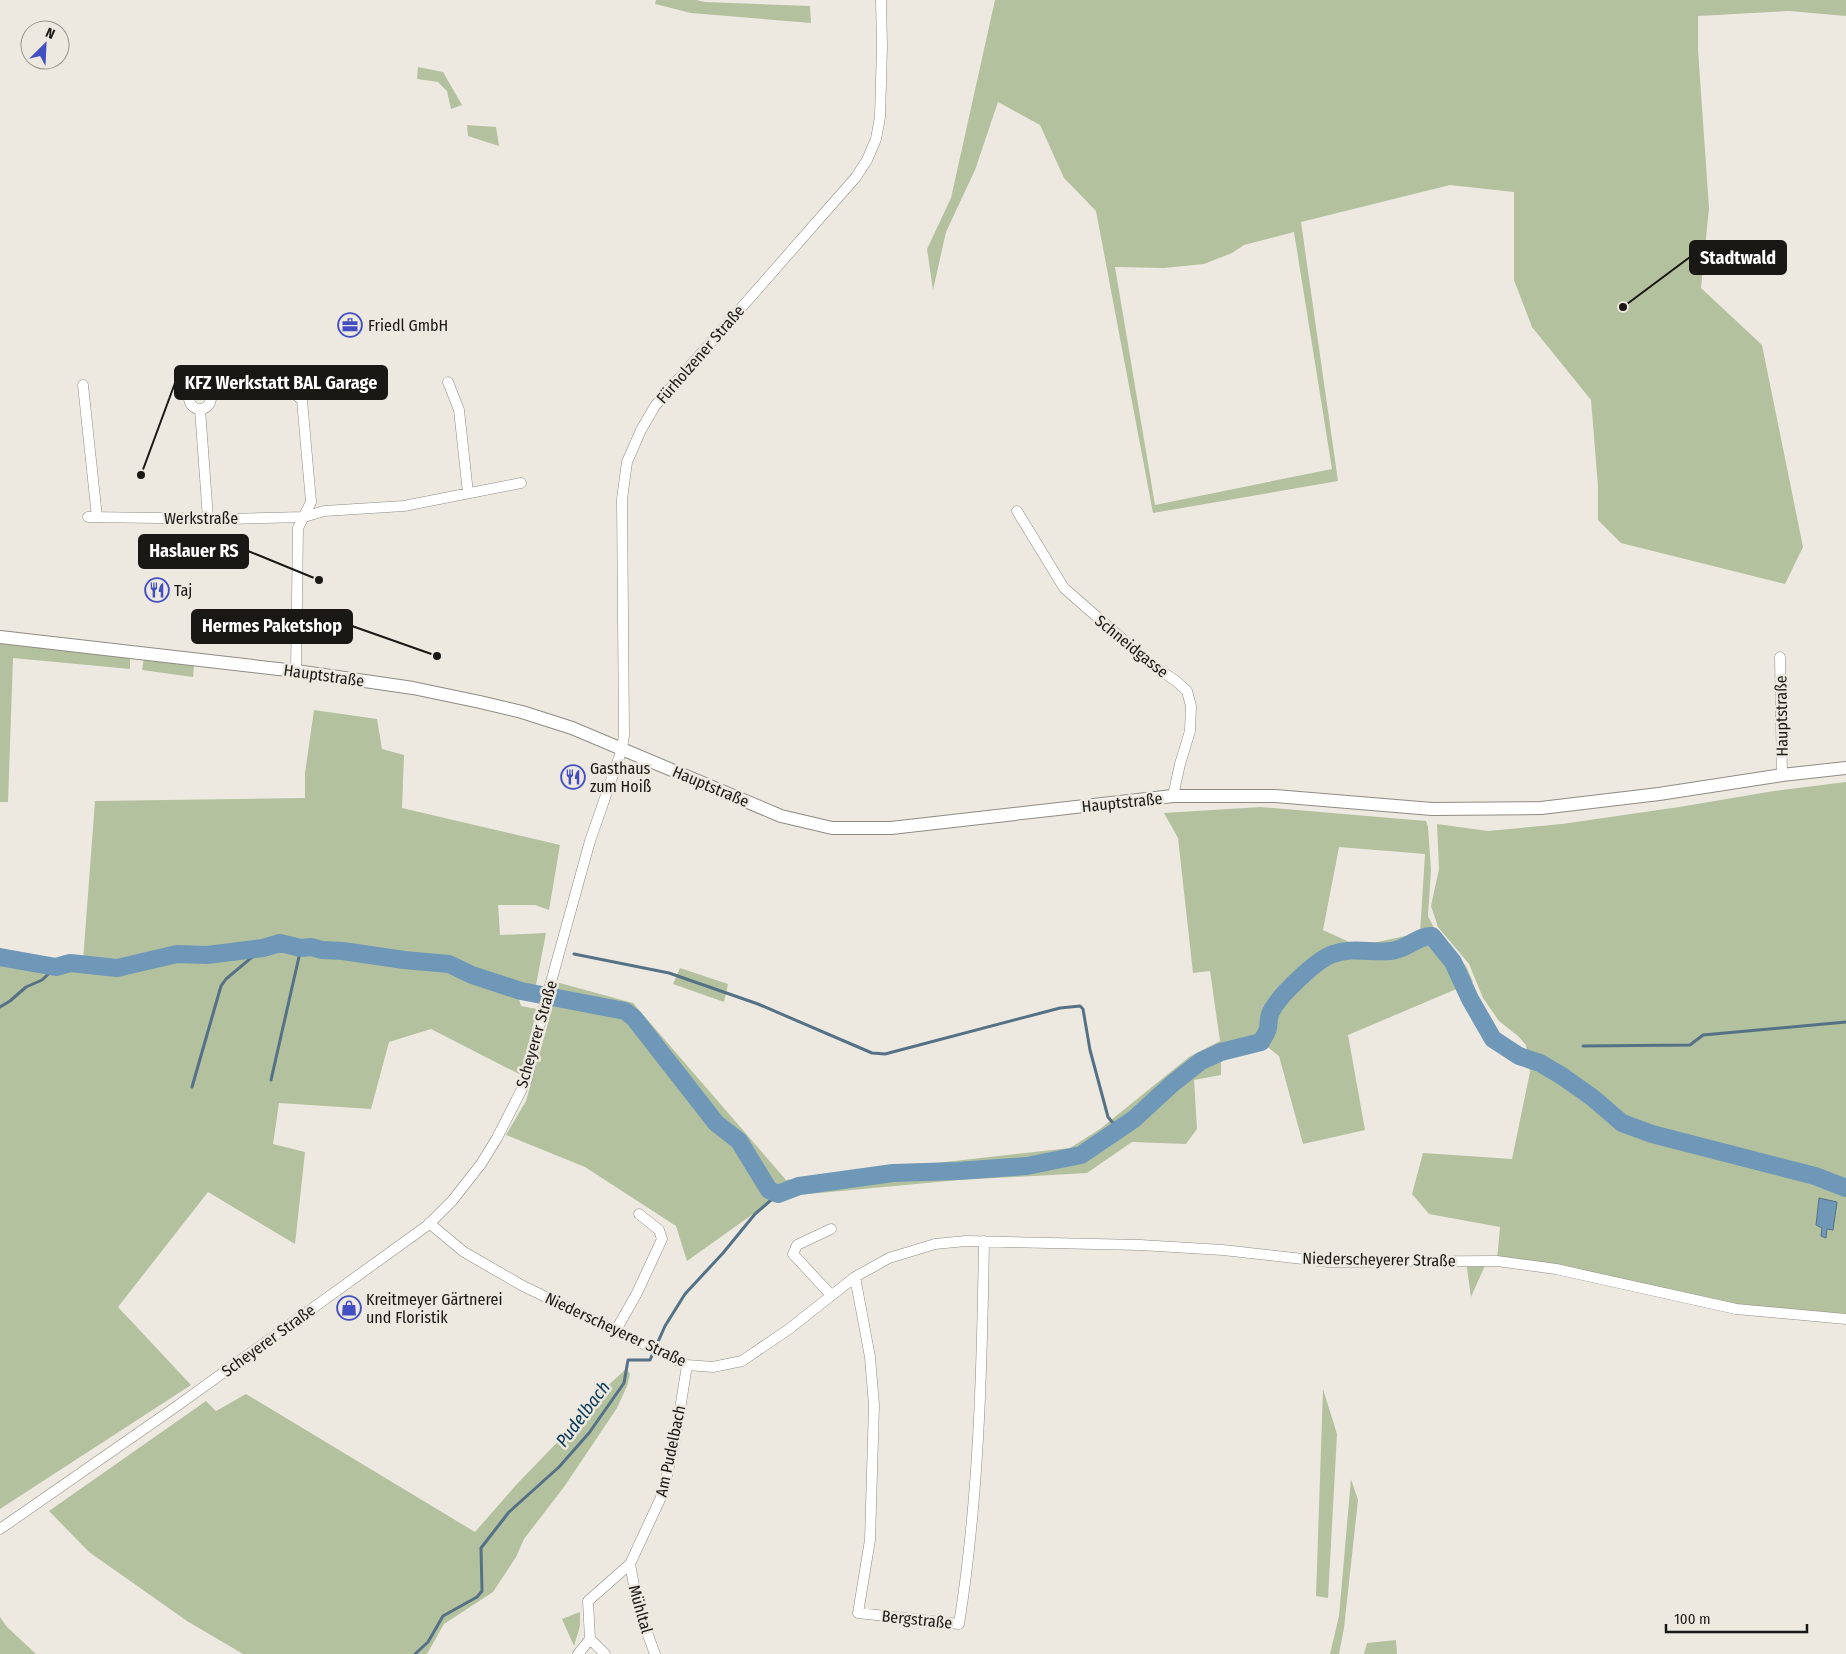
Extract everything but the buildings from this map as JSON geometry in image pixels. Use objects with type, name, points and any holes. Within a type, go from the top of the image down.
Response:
[{"type":"main road","name":"Hauptstraße","points":[[0,637],[296,670],[413,688],[522,712],[572,728],[781,816],[832,828],[891,828],[1173,796],[1247,794],[1432,809],[1501,810],[1541,808],[1846,768]]},
{"type":"street","name":"Fürholzener Straße","points":[[622,749],[624,735],[622,499],[627,462],[654,406],[849,184],[867,160],[876,139],[880,117],[881,0]]},
{"type":"street","points":[[289,378],[290,390],[302,400],[311,502],[298,528],[296,670]]},
{"type":"street","points":[[448,382],[459,410],[468,493]]},
{"type":"street","name":"Werkstraße","points":[[83,385],[93,517],[208,518],[304,516],[324,511],[404,506],[521,483]]},
{"type":"street","points":[[200,409],[208,518]]},
{"type":"street","name":"Schneidgasse","points":[[1017,511],[1064,588],[1151,664],[1187,691],[1191,706],[1190,731],[1173,796]]},
{"type":"street","name":"Hauptstraße","points":[[1780,657],[1782,775]]},
{"type":"street","name":"Scheyerer Straße","points":[[0,1528],[177,1406],[429,1223],[452,1201],[481,1164],[497,1138],[527,1079],[542,1011],[590,841],[622,749]]},
{"type":"street","points":[[616,1330],[637,1293],[662,1239],[659,1230],[639,1214]]},
{"type":"street","name":"Niederscheyerer Straße","points":[[429,1223],[464,1252],[524,1286],[686,1365],[713,1367],[742,1361],[789,1329],[855,1277],[888,1258],[935,1244],[984,1241],[1140,1245],[1223,1250],[1329,1262],[1497,1262],[1556,1268],[1736,1310],[1846,1319]]},
{"type":"street","points":[[831,1229],[797,1245],[794,1254],[831,1295]]},
{"type":"street","name":"Bergstraße","points":[[855,1277],[870,1358],[874,1405],[870,1540],[858,1613],[959,1624],[967,1577],[974,1507],[983,1318],[984,1241]]},
{"type":"street","name":"Am Pudelbach","points":[[590,1639],[588,1601],[630,1564],[663,1493],[676,1436],[686,1365]]},
{"type":"street","name":"Mühltal","points":[[630,1564],[634,1593],[655,1654]]},
{"type":"street","points":[[578,1654],[590,1639],[605,1654]]},
{"type":"green space","points":[[656,0],[696,0],[705,2],[810,6],[811,23],[691,13],[655,4]]},
{"type":"green space","points":[[995,0],[1846,0],[1846,16],[1789,11],[1698,16],[1698,50],[1709,208],[1701,288],[1762,345],[1803,547],[1785,584],[1621,543],[1598,520],[1598,486],[1591,400],[1532,327],[1514,280],[1514,192],[1450,185],[1301,222],[1338,481],[1153,513],[1096,211],[1064,178],[1040,125],[998,102],[975,170],[946,232],[933,290],[927,249],[951,198]],"holes":[[[1294,232],[1332,469],[1155,505],[1115,267],[1164,268],[1204,264],[1232,253],[1244,245]]]},
{"type":"green space","points":[[418,67],[443,72],[462,105],[451,109],[447,91],[438,82],[417,79]]},
{"type":"green space","points":[[467,125],[496,127],[499,146],[468,136]]},
{"type":"green space","points":[[0,643],[130,656],[130,669],[13,658],[8,802],[0,802]]},
{"type":"green space","points":[[144,658],[194,666],[193,677],[142,670]]},
{"type":"green space","points":[[314,710],[377,719],[382,749],[404,755],[402,808],[560,845],[549,910],[535,905],[498,905],[500,935],[546,933],[535,990],[493,977],[456,962],[298,941],[265,941],[177,950],[118,964],[83,961],[95,801],[305,798],[305,773]]},
{"type":"green space","points":[[1846,782],[1846,1319],[1736,1309],[1556,1269],[1487,1261],[1497,1261],[1500,1227],[1429,1214],[1412,1194],[1423,1153],[1512,1159],[1530,1072],[1526,1045],[1499,1021],[1483,998],[1469,964],[1438,927],[1431,906],[1439,869],[1437,824],[1488,831],[1562,824],[1774,791]]},
{"type":"green space","points":[[1261,807],[1426,821],[1431,870],[1428,916],[1435,930],[1466,966],[1473,982],[1348,1035],[1365,1130],[1303,1144],[1279,1056],[1261,1042],[1221,1052],[1221,1075],[1194,1080],[1197,1129],[1186,1144],[1132,1142],[1087,1173],[959,1180],[777,1197],[687,1261],[676,1226],[585,1167],[506,1135],[526,1101],[550,1016],[556,982],[633,1003],[786,1180],[1070,1148],[1100,1129],[1189,1057],[1220,1041],[1210,971],[1193,973],[1178,838],[1164,813]],"holes":[[[1339,847],[1425,854],[1420,933],[1358,946],[1323,930]]]},
{"type":"green space","points":[[280,943],[301,948],[319,957],[447,971],[518,996],[521,1006],[537,1009],[521,1075],[431,1029],[389,1042],[371,1109],[279,1103],[273,1144],[305,1152],[295,1244],[208,1192],[118,1307],[191,1385],[0,1509],[0,961],[56,967],[85,964],[117,968],[177,954]]},
{"type":"green space","points":[[680,968],[728,984],[724,1002],[673,984]]},
{"type":"green space","points":[[1466,1261],[1487,1261],[1471,1297]]},
{"type":"green space","points":[[626,1369],[630,1374],[617,1408],[564,1487],[524,1539],[516,1557],[493,1592],[444,1624],[427,1654],[243,1654],[187,1621],[89,1552],[49,1511],[206,1401],[216,1411],[246,1394],[475,1532],[516,1485],[571,1428],[592,1400]]},
{"type":"green space","points":[[1323,1389],[1337,1434],[1328,1598],[1316,1596]]},
{"type":"green space","points":[[1351,1479],[1358,1500],[1344,1628],[1339,1654],[1330,1654],[1339,1616]]},
{"type":"green space","points":[[580,1612],[580,1626],[574,1646],[562,1619]]},
{"type":"green space","points":[[0,1617],[7,1627],[36,1654],[0,1654]]},
{"type":"green space","points":[[1396,1640],[1397,1654],[1364,1654],[1367,1643]]},
{"type":"water","points":[[1819,1198],[1837,1202],[1833,1230],[1827,1229],[1826,1238],[1821,1236],[1822,1228],[1816,1225]]},
{"type":"waterway","points":[[0,957],[56,967],[70,963],[117,968],[177,954],[207,955],[263,948],[280,943],[301,948],[311,947],[322,950],[449,964],[472,975],[521,991],[625,1011],[634,1018],[716,1123],[739,1141],[769,1190],[778,1194],[799,1186],[893,1173],[1027,1166],[1081,1155],[1134,1119],[1172,1084],[1201,1061],[1221,1052],[1261,1042],[1267,1030],[1270,1014],[1276,1003],[1300,978],[1326,957],[1347,951],[1396,950],[1427,936],[1432,936],[1453,962],[1470,999],[1493,1039],[1519,1056],[1540,1063],[1562,1076],[1593,1098],[1622,1123],[1652,1134],[1815,1176],[1846,1188]]},
{"type":"waterway","points":[[192,1087],[221,986],[226,979],[263,948]]},
{"type":"waterway","points":[[271,1080],[301,948]]},
{"type":"waterway","points":[[574,954],[669,973],[758,1004],[872,1053],[885,1054],[1060,1008],[1080,1006],[1083,1009],[1090,1050],[1108,1117],[1118,1129]]},
{"type":"waterway","points":[[0,1007],[26,987],[42,980],[56,967]]},
{"type":"waterway","points":[[1583,1046],[1690,1045],[1703,1035],[1846,1022]]},
{"type":"waterway","name":"Pudelbach","points":[[415,1654],[428,1642],[443,1616],[477,1597],[482,1591],[481,1548],[509,1512],[559,1467],[589,1433],[624,1383],[628,1360],[650,1360],[665,1326],[685,1294],[723,1253],[755,1214],[778,1194]]},
{"type":"place","name":"Stadtwald","points":[[1623,307]]},
{"type":"place","name":"Friedl GmbH","points":[[350,325]]},
{"type":"place","name":"KFZ Werkstatt BAL Garage","points":[[141,475]]},
{"type":"place","name":"Haslauer RS","points":[[319,580]]},
{"type":"place","name":"Taj","points":[[157,590]]},
{"type":"place","name":"Hermes Paketshop","points":[[437,656]]},
{"type":"place","name":"Gasthaus zum Hoiß","points":[[573,777]]},
{"type":"place","name":"Kreitmeyer Gärtnerei und Floristik","points":[[349,1308]]}]
